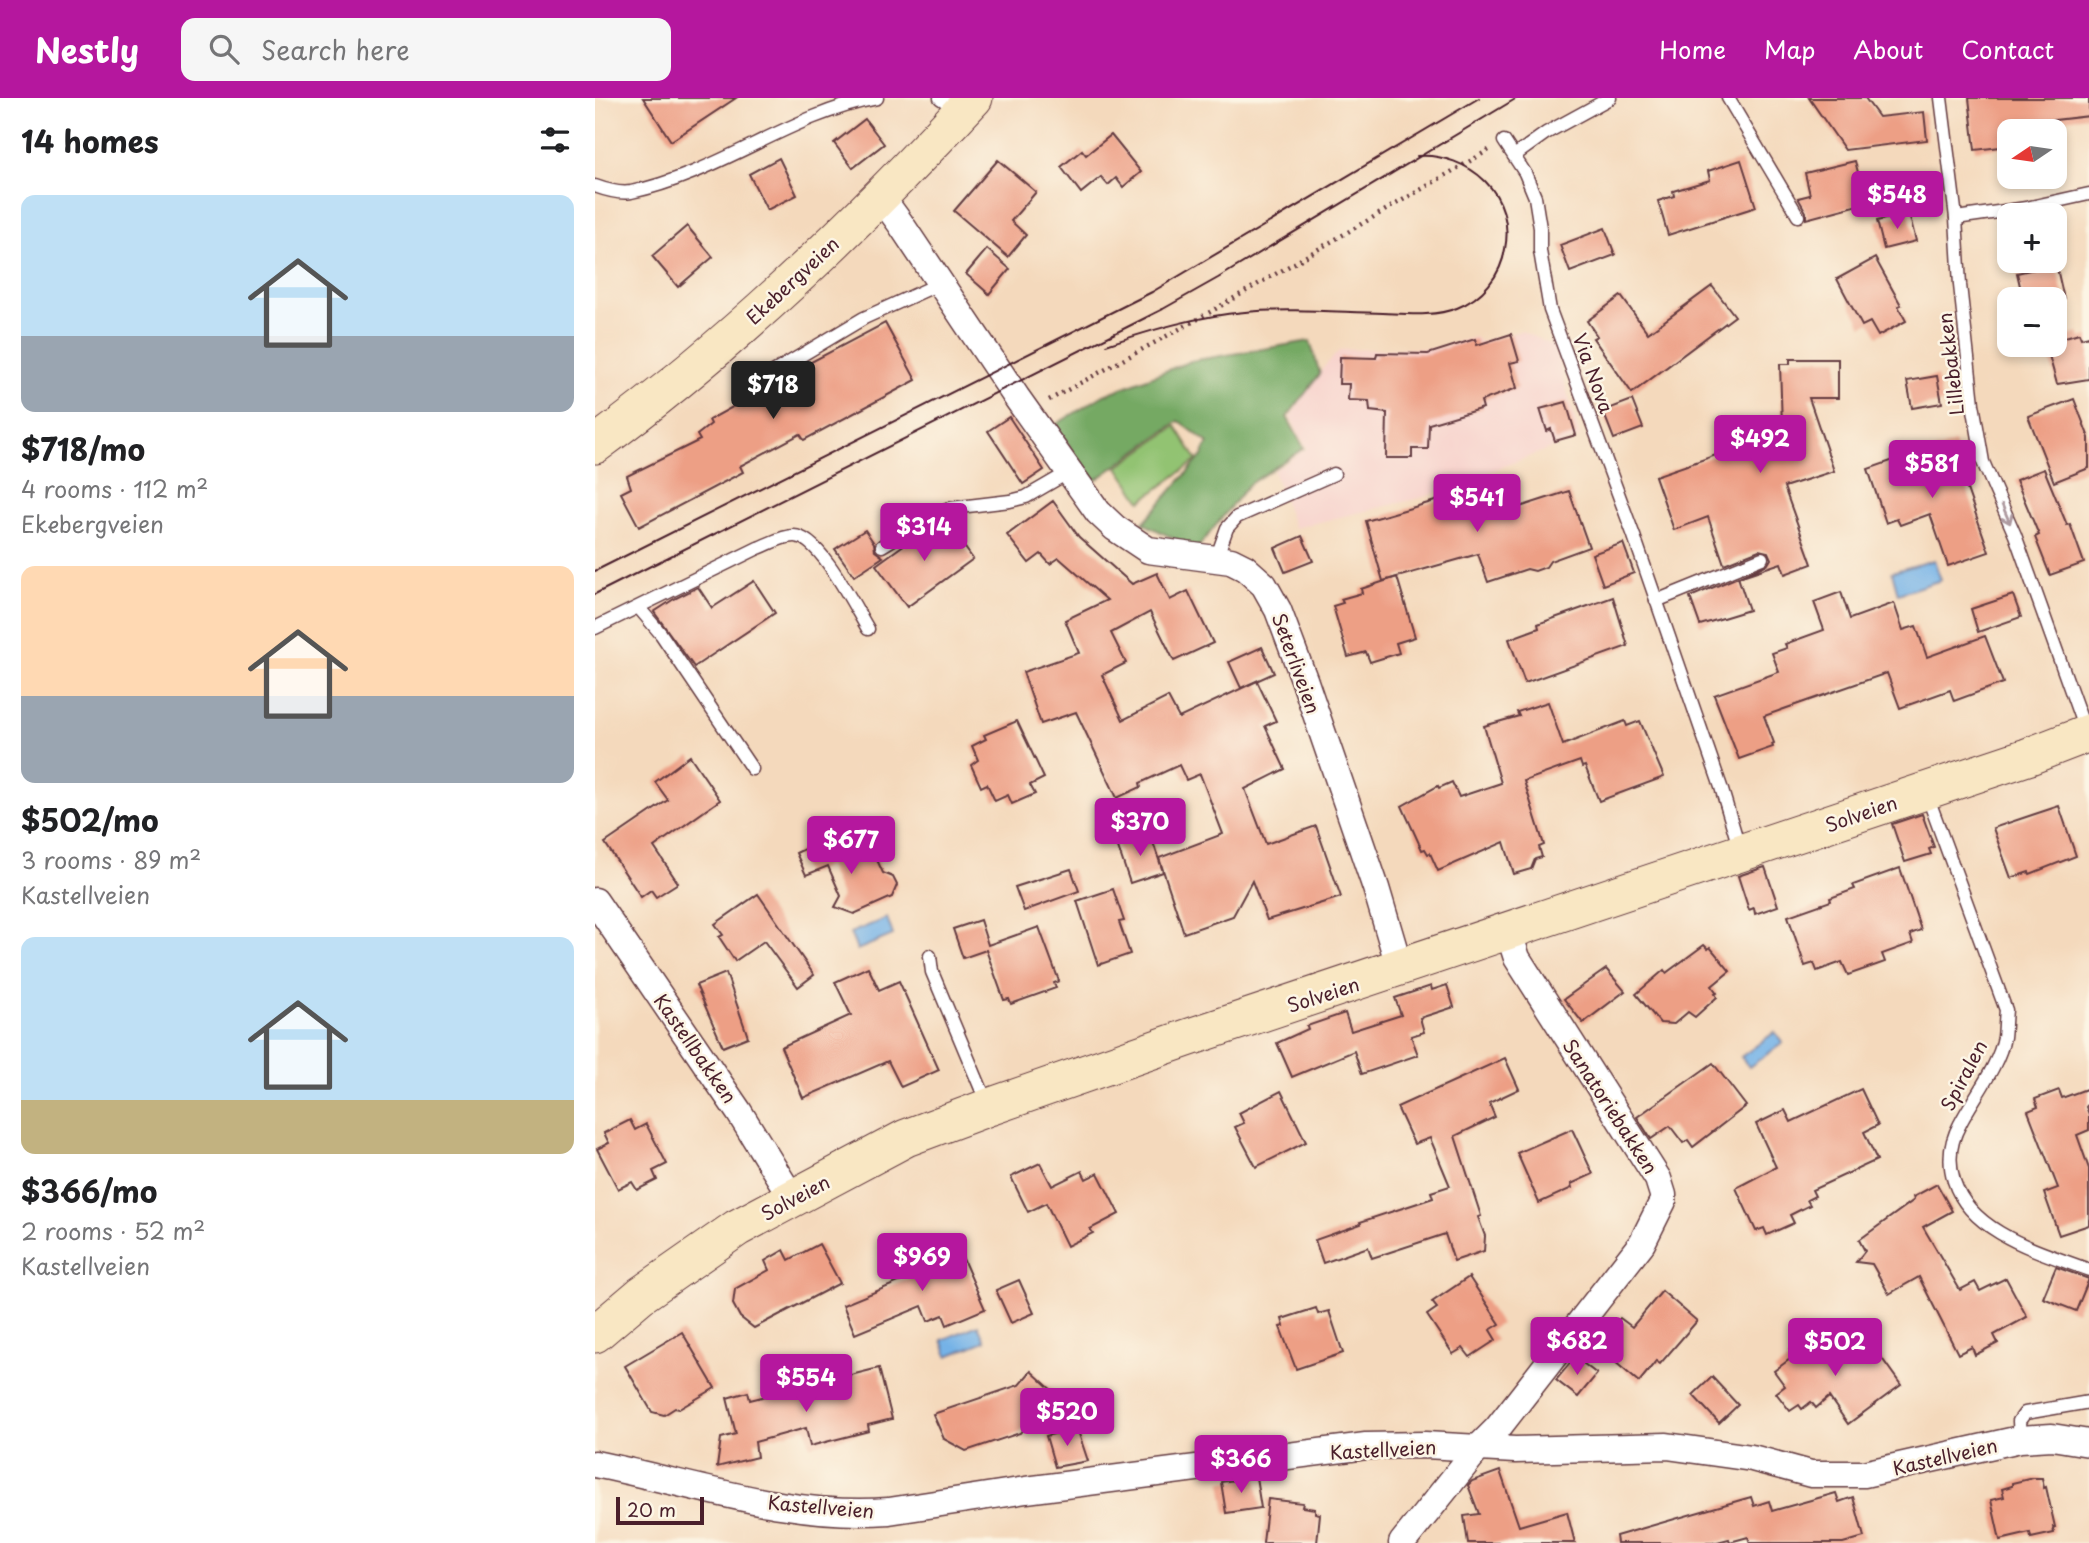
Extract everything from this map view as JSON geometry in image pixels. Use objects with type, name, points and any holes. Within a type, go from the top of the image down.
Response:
[{"type":"street","name":"Ekebergveien","points":[[595,446],[719,347],[881,197],[958,103]]},
{"type":"street","name":"Seterliveien","points":[[881,197],[1026,412],[1098,512],[1115,528],[1148,550],[1231,562],[1245,568],[1264,585],[1278,610],[1368,865],[1400,969]]},
{"type":"street","name":"Solveien","points":[[595,1333],[641,1295],[737,1228],[905,1138],[1187,1038],[1741,854],[2027,757],[2088,733]]},
{"type":"street","name":"Kastellbakken","points":[[595,901],[739,1112],[792,1198]]},
{"type":"street","name":"Sanatoriebakken","points":[[1402,1543],[1479,1447],[1497,1429],[1642,1242],[1658,1213],[1663,1195],[1658,1179],[1517,958],[1508,930]]},
{"type":"street","name":"Kastellveien","points":[[595,1464],[787,1507],[862,1513],[1366,1446],[1515,1450],[1667,1446],[1752,1458],[1811,1474],[1864,1474],[1923,1463],[2020,1439],[2052,1437],[2089,1443]]},
{"type":"lane","points":[[595,186],[608,191],[629,192],[691,173],[817,115],[877,98]]},
{"type":"lane","points":[[1514,156],[1546,133],[1610,98]]},
{"type":"lane","points":[[1728,98],[1786,191],[1798,216]]},
{"type":"lane","name":"Lillebakken","points":[[1941,98],[1956,218],[1960,285],[1973,404],[1983,461],[2015,536],[2088,733]]},
{"type":"lane","name":"Via Nova","points":[[1504,141],[1525,173],[1535,197],[1540,228],[1540,251],[1550,310],[1656,601],[1721,787],[1741,854]]},
{"type":"lane","points":[[1956,218],[2026,208],[2089,194]]},
{"type":"lane","points":[[760,380],[864,318],[941,283]]},
{"type":"lane","points":[[882,546],[951,508],[1026,497],[1069,472]]},
{"type":"lane","points":[[1216,560],[1227,527],[1237,517],[1334,474]]},
{"type":"lane","points":[[595,628],[758,548],[782,538],[795,536],[804,538],[821,555],[868,629]]},
{"type":"lane","points":[[1656,601],[1762,558]]},
{"type":"lane","points":[[639,608],[661,634],[752,769]]},
{"type":"lane","name":"Spiralen","points":[[1926,790],[2006,1010],[2004,1039],[1996,1059],[1958,1127],[1951,1147],[1950,1166],[1956,1186],[1970,1211],[1990,1228],[2023,1244],[2089,1269]]},
{"type":"lane","points":[[930,956],[932,972],[989,1107]]},
{"type":"lane","points":[[2020,1439],[2019,1420],[2025,1413],[2089,1402]]},
{"type":"path","points":[[1026,412],[1210,312],[1504,141]]},
{"type":"shaded area","points":[[1521,331],[1554,346],[1580,437],[1424,497],[1294,528],[1273,471],[1307,448],[1290,417],[1323,368],[1340,350],[1438,348],[1475,337],[1480,342]]},
{"type":"green space","points":[[1310,341],[1320,374],[1287,417],[1304,448],[1248,485],[1196,550],[1143,523],[1202,456],[1208,443],[1179,421],[1093,482],[1055,425],[1104,395],[1191,361]]},
{"type":"green space","points":[[1176,426],[1197,460],[1141,501],[1118,467]]},
{"type":"water","points":[[1934,560],[1941,580],[1898,594],[1892,572]]},
{"type":"water","points":[[887,918],[893,935],[857,950],[850,933]]},
{"type":"water","points":[[1775,1032],[1783,1043],[1749,1067],[1741,1057]]},
{"type":"water","points":[[978,1325],[985,1341],[948,1356],[942,1340]]},
{"type":"building","points":[[643,98],[736,98],[671,141]]},
{"type":"building","points":[[1809,98],[1865,98],[1879,117],[1924,112],[1927,140],[1845,150]]},
{"type":"building","points":[[1969,98],[2089,98],[2089,116],[2063,119],[1997,119],[1997,147],[1975,150]]},
{"type":"building","points":[[865,119],[884,144],[853,168],[834,143]]},
{"type":"building","points":[[1111,135],[1141,172],[1123,187],[1116,178],[1108,185],[1101,177],[1081,193],[1061,167],[1082,150],[1086,155]]},
{"type":"building","points":[[779,158],[797,195],[767,210],[749,174]]},
{"type":"building","points":[[998,160],[1036,192],[1011,221],[1026,235],[1008,257],[954,211]]},
{"type":"building","points":[[1741,160],[1756,207],[1668,235],[1658,201],[1674,196],[1673,191],[1710,180],[1708,171]]},
{"type":"building","points":[[1855,161],[1866,203],[1806,219],[1806,212],[1798,198],[1810,195],[1805,173]]},
{"type":"building","points":[[1909,213],[1916,241],[1884,249],[1877,221]]},
{"type":"building","points":[[687,226],[713,257],[678,287],[652,256]]},
{"type":"building","points":[[1605,228],[1615,255],[1570,272],[1560,245]]},
{"type":"building","points":[[987,249],[1010,269],[989,294],[966,274]]},
{"type":"building","points":[[1875,258],[1901,305],[1898,306],[1906,321],[1878,336],[1870,322],[1862,326],[1837,279]]},
{"type":"building","points":[[2017,273],[2058,273],[2061,287],[2020,287]]},
{"type":"building","points":[[1712,286],[1735,316],[1632,393],[1593,338],[1597,336],[1587,321],[1621,296],[1648,333]]},
{"type":"building","points":[[885,323],[916,380],[804,440],[800,434],[740,466],[743,472],[639,527],[621,493],[631,488],[627,476],[700,440],[697,435],[711,424],[709,420],[745,397]]},
{"type":"building","points":[[2079,333],[2081,338],[2089,336],[2089,379],[2057,384],[2050,357],[2067,357],[2067,336]]},
{"type":"building","points":[[1511,334],[1519,361],[1510,363],[1517,388],[1481,401],[1483,408],[1429,424],[1428,449],[1412,449],[1412,458],[1386,458],[1387,413],[1370,411],[1369,401],[1348,400],[1349,384],[1339,384],[1340,357],[1376,358],[1377,353],[1428,354],[1475,339],[1477,345]]},
{"type":"building","points":[[1790,359],[1838,359],[1838,398],[1809,398],[1834,471],[1784,487],[1812,564],[1785,574],[1781,563],[1739,577],[1768,564],[1771,559],[1768,552],[1759,550],[1724,564],[1708,517],[1674,530],[1655,476],[1748,444],[1746,428],[1782,426],[1780,364],[1790,364]]},
{"type":"building","points":[[1937,376],[1942,403],[1912,408],[1907,381]]},
{"type":"building","points":[[2074,399],[2089,438],[2089,468],[2054,482],[2028,416]]},
{"type":"building","points":[[1632,400],[1643,428],[1614,439],[1603,411]]},
{"type":"building","points":[[1566,402],[1576,435],[1555,441],[1551,429],[1547,431],[1540,409]]},
{"type":"building","points":[[1009,417],[1044,470],[1023,484],[988,431]]},
{"type":"building","points":[[1954,443],[1964,471],[1961,472],[1989,552],[1948,566],[1930,514],[1900,525],[1897,519],[1886,523],[1868,469],[1911,454],[1913,458]]},
{"type":"building","points":[[2044,469],[2067,525],[2070,524],[2084,563],[2050,575],[2035,537],[2039,535],[2016,480]]},
{"type":"building","points":[[1484,478],[1498,514],[1569,491],[1589,547],[1550,561],[1546,567],[1535,571],[1527,569],[1488,582],[1478,554],[1383,581],[1366,521],[1442,499],[1440,494]]},
{"type":"building","points":[[1053,501],[1079,537],[1132,584],[1157,573],[1170,600],[1188,591],[1213,643],[1174,661],[1150,612],[1111,633],[1126,663],[1102,675],[1123,720],[1168,697],[1179,718],[1257,681],[1276,721],[1265,726],[1285,769],[1245,789],[1266,844],[1316,826],[1341,897],[1267,920],[1252,881],[1233,916],[1184,933],[1159,858],[1223,834],[1200,774],[1186,780],[1179,765],[1140,783],[1141,787],[1117,798],[1076,712],[1041,724],[1023,672],[1079,653],[1065,620],[1107,600],[1059,558],[1050,564],[1041,554],[1029,563],[1007,535]]},
{"type":"building","points":[[946,521],[973,559],[907,607],[876,565],[923,531],[935,525],[937,528]]},
{"type":"building","points":[[865,530],[874,543],[875,551],[883,557],[854,576],[835,549]]},
{"type":"building","points":[[1302,536],[1313,561],[1285,572],[1275,548]]},
{"type":"building","points":[[1623,543],[1634,573],[1603,585],[1592,554]]},
{"type":"building","points":[[1397,577],[1415,637],[1396,643],[1399,653],[1370,662],[1366,652],[1348,657],[1333,606],[1343,603],[1341,599],[1362,593],[1361,589]]},
{"type":"building","points":[[1738,577],[1749,610],[1700,625],[1690,597]]},
{"type":"building","points":[[754,581],[775,613],[694,667],[654,612],[698,587],[712,608]]},
{"type":"building","points":[[1841,592],[1850,619],[1894,603],[1903,630],[1916,626],[1927,657],[1985,636],[2003,683],[1954,701],[1950,690],[1900,708],[1887,673],[1764,716],[1773,747],[1739,759],[1714,695],[1779,672],[1772,653],[1787,648],[1785,644],[1824,630],[1814,602]]},
{"type":"building","points":[[2013,595],[2021,617],[1978,632],[1971,609]]},
{"type":"building","points":[[1613,597],[1628,646],[1525,683],[1509,639],[1539,628],[1538,624]]},
{"type":"building","points":[[1262,647],[1274,673],[1241,688],[1229,662]]},
{"type":"building","points":[[1548,702],[1563,745],[1625,721],[1627,726],[1640,721],[1664,777],[1599,801],[1585,766],[1582,767],[1580,761],[1524,781],[1544,845],[1539,847],[1542,857],[1535,859],[1531,869],[1514,874],[1504,842],[1438,871],[1430,853],[1422,850],[1402,806],[1438,786],[1439,788],[1452,782],[1459,797],[1501,783],[1484,726],[1519,716],[1517,712]]},
{"type":"building","points":[[1017,721],[1044,778],[1030,785],[1035,794],[1012,804],[1008,795],[995,801],[987,784],[981,787],[971,765],[978,760],[972,746],[986,739],[984,735]]},
{"type":"building","points":[[690,756],[720,800],[654,847],[678,883],[656,897],[651,890],[641,897],[605,843],[668,800],[655,782]]},
{"type":"building","points":[[2059,806],[2076,856],[2030,874],[2029,872],[2011,878],[1993,828]]},
{"type":"building","points":[[1922,814],[1934,847],[1929,849],[1931,854],[1905,862],[1892,824]]},
{"type":"building","points":[[1150,833],[1163,872],[1130,883],[1117,844]]},
{"type":"building","points":[[823,840],[832,860],[866,845],[868,850],[872,849],[883,873],[893,877],[897,885],[892,897],[854,914],[835,907],[841,896],[828,866],[806,875],[796,853]]},
{"type":"building","points":[[1765,867],[1778,906],[1755,914],[1754,908],[1749,910],[1738,876]]},
{"type":"building","points":[[1900,868],[1921,930],[1910,934],[1913,943],[1882,954],[1885,962],[1848,975],[1842,962],[1817,971],[1814,963],[1805,966],[1788,916],[1831,901],[1830,898],[1855,889],[1853,885]]},
{"type":"building","points":[[1071,869],[1079,891],[1024,911],[1015,887]]},
{"type":"building","points":[[1113,889],[1124,921],[1119,922],[1130,954],[1098,965],[1077,901]]},
{"type":"building","points":[[758,894],[814,975],[798,987],[764,941],[735,961],[719,937],[723,935],[715,924]]},
{"type":"building","points":[[980,920],[988,945],[1039,927],[1059,981],[1054,983],[1056,988],[1011,1004],[1009,999],[1004,1000],[986,950],[963,958],[953,929]]},
{"type":"building","points":[[1704,945],[1708,949],[1710,947],[1730,971],[1712,986],[1717,997],[1695,1017],[1688,1012],[1674,1024],[1660,1023],[1636,994],[1664,970],[1666,973]]},
{"type":"building","points":[[868,967],[879,990],[899,981],[939,1070],[901,1087],[888,1061],[803,1098],[781,1047],[851,1015],[835,982]]},
{"type":"building","points":[[1606,969],[1625,991],[1583,1023],[1564,999]]},
{"type":"building","points":[[726,973],[748,1037],[723,1047],[696,985]]},
{"type":"building","points":[[1447,985],[1454,1007],[1420,1018],[1424,1032],[1411,1036],[1418,1055],[1362,1074],[1354,1051],[1292,1077],[1277,1043],[1308,1029],[1307,1026],[1345,1013],[1351,1031],[1401,1015],[1395,998],[1431,986],[1432,990]]},
{"type":"building","points":[[1505,1058],[1519,1089],[1489,1103],[1495,1117],[1455,1136],[1481,1216],[1478,1217],[1485,1236],[1484,1251],[1454,1261],[1445,1234],[1372,1258],[1368,1247],[1323,1263],[1315,1240],[1433,1198],[1431,1192],[1450,1186],[1430,1138],[1414,1144],[1397,1107]]},
{"type":"building","points":[[1713,1063],[1746,1106],[1693,1147],[1688,1140],[1683,1143],[1670,1126],[1651,1139],[1637,1117]]},
{"type":"building","points":[[2089,1088],[2089,1103],[2086,1107],[2089,1130],[2077,1135],[2089,1169],[2089,1225],[2059,1235],[2044,1193],[2058,1188],[2028,1111],[2038,1107],[2035,1099],[2059,1090],[2062,1098]]},
{"type":"building","points":[[1861,1089],[1878,1125],[1864,1132],[1877,1160],[1812,1190],[1815,1196],[1807,1200],[1810,1205],[1790,1215],[1794,1223],[1767,1235],[1764,1228],[1756,1231],[1736,1188],[1776,1167],[1756,1124],[1785,1110],[1791,1122]]},
{"type":"building","points":[[1281,1091],[1306,1142],[1256,1167],[1235,1127],[1244,1123],[1239,1113]]},
{"type":"building","points":[[630,1120],[635,1130],[646,1124],[667,1164],[653,1171],[657,1180],[637,1190],[632,1182],[618,1189],[597,1149],[609,1143],[604,1133]]},
{"type":"building","points":[[1572,1129],[1593,1174],[1571,1184],[1572,1188],[1539,1203],[1517,1153]]},
{"type":"building","points":[[1040,1163],[1052,1186],[1082,1171],[1086,1179],[1098,1173],[1119,1214],[1090,1229],[1093,1233],[1067,1246],[1046,1203],[1028,1212],[1011,1177]]},
{"type":"building","points":[[1937,1184],[1952,1211],[1923,1227],[1960,1290],[1975,1282],[1980,1291],[2006,1278],[2027,1317],[1994,1335],[1998,1343],[1975,1355],[1972,1347],[1958,1354],[1919,1277],[1889,1294],[1872,1264],[1856,1262],[1865,1251],[1859,1240],[1914,1200],[1913,1197]]},
{"type":"building","points":[[956,1243],[985,1309],[947,1325],[943,1315],[928,1321],[922,1306],[855,1334],[843,1305],[911,1277],[906,1265]]},
{"type":"building","points":[[819,1244],[840,1283],[754,1328],[740,1317],[733,1304],[735,1289],[769,1270],[765,1261],[784,1250],[789,1260]]},
{"type":"building","points":[[2056,1267],[2089,1279],[2076,1311],[2043,1298]]},
{"type":"building","points":[[1469,1277],[1500,1324],[1490,1330],[1496,1340],[1470,1357],[1463,1348],[1453,1354],[1427,1315],[1437,1308],[1432,1302]]},
{"type":"building","points":[[1019,1280],[1034,1313],[1011,1323],[996,1290]]},
{"type":"building","points":[[1662,1291],[1697,1321],[1660,1364],[1656,1361],[1639,1382],[1596,1346],[1620,1318],[1632,1327]]},
{"type":"building","points":[[1316,1308],[1318,1314],[1329,1311],[1343,1353],[1296,1369],[1280,1327],[1284,1326],[1282,1319]]},
{"type":"building","points":[[682,1332],[715,1388],[664,1415],[652,1412],[625,1366]]},
{"type":"building","points":[[1809,1334],[1814,1341],[1822,1335],[1840,1359],[1868,1339],[1901,1385],[1848,1424],[1829,1397],[1816,1408],[1811,1402],[1802,1409],[1799,1405],[1790,1411],[1776,1393],[1785,1386],[1774,1371],[1794,1356],[1790,1349]]},
{"type":"building","points":[[1575,1357],[1597,1374],[1578,1397],[1556,1380]]},
{"type":"building","points":[[879,1368],[892,1419],[868,1425],[869,1431],[810,1446],[806,1428],[755,1442],[757,1457],[717,1467],[721,1438],[736,1434],[727,1398],[748,1392],[750,1400]]},
{"type":"building","points":[[1031,1371],[1055,1393],[1020,1433],[966,1451],[944,1439],[933,1414],[1019,1385]]},
{"type":"building","points":[[1712,1377],[1738,1405],[1719,1423],[1693,1395]]},
{"type":"building","points":[[1077,1428],[1088,1461],[1055,1467],[1046,1436]]},
{"type":"building","points":[[1500,1471],[1519,1526],[1567,1512],[1575,1543],[1468,1543],[1464,1516],[1479,1514],[1468,1485]]},
{"type":"building","points":[[1256,1477],[1261,1508],[1226,1513],[1221,1482]]},
{"type":"building","points":[[2042,1478],[2044,1488],[2046,1487],[2054,1533],[2031,1538],[2030,1533],[2000,1540],[1991,1500],[2004,1497],[2002,1489],[2012,1486],[2012,1483]]},
{"type":"building","points":[[1836,1493],[1839,1502],[1853,1497],[1864,1537],[1843,1543],[1750,1543],[1748,1537],[1713,1543],[1617,1543],[1616,1536],[1751,1497],[1754,1506],[1769,1501],[1772,1511]]},
{"type":"building","points":[[1268,1499],[1303,1503],[1302,1507],[1315,1509],[1315,1513],[1320,1514],[1317,1543],[1263,1543]]},
{"type":"tram line","points":[[595,571],[1152,292],[1479,98]]},
{"type":"tram line","points":[[595,594],[1163,309],[1517,98]]},
{"type":"tram line","points":[[1106,345],[1175,324],[1227,314],[1297,310],[1421,314],[1439,313],[1466,304],[1489,285],[1503,259],[1507,230],[1504,212],[1491,188],[1471,170],[1454,161],[1417,156]]}]
